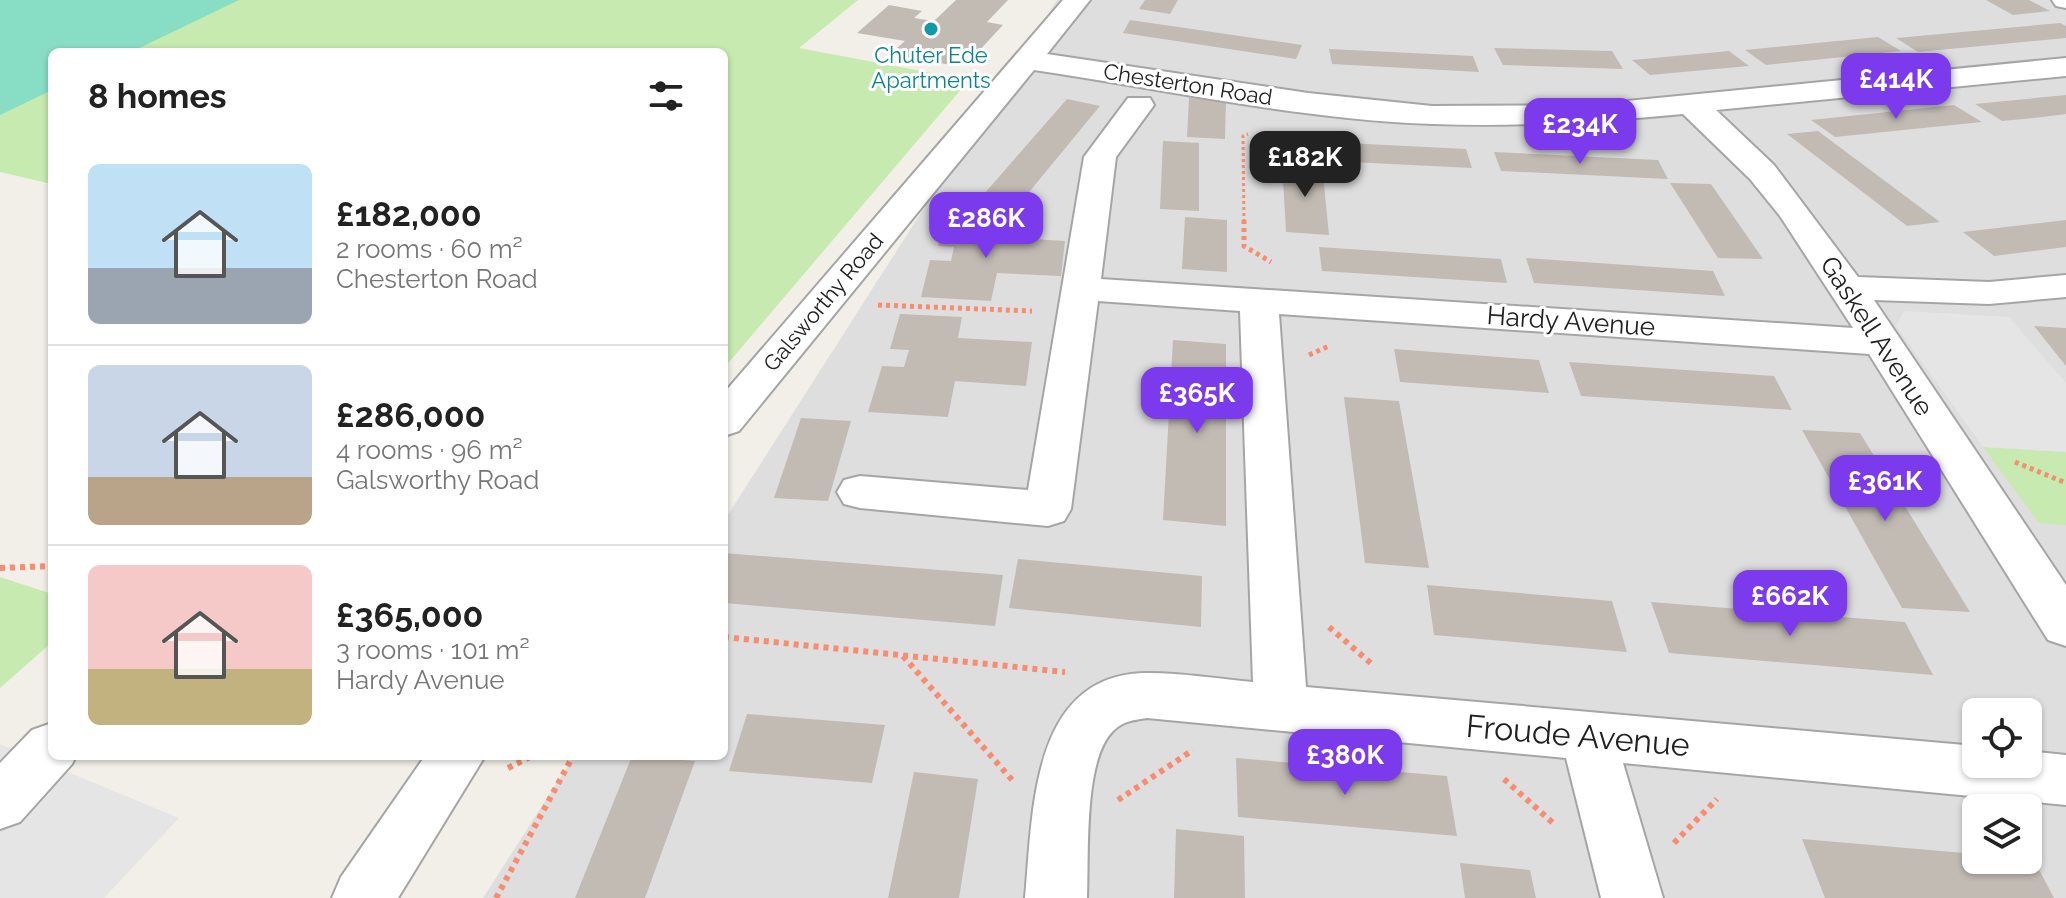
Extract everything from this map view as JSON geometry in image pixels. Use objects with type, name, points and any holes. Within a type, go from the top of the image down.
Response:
[{"type":"street","name":"Galsworthy Road","points":[[728,416],[1077,0]]},
{"type":"street","name":"Chesterton Road","points":[[1028,60],[1323,104],[1432,115],[1586,114],[2066,67]]},
{"type":"street","name":"Gaskell Avenue","points":[[1691,104],[1762,172],[1847,288],[2047,569],[2066,626]]},
{"type":"street","points":[[860,492],[1048,509],[1100,157],[1139,105]]},
{"type":"street","points":[[1847,288],[1989,293],[2066,286]]},
{"type":"street","name":"Hardy Avenue","points":[[1079,301],[1259,301],[1883,342]]},
{"type":"street","points":[[1259,301],[1270,707]]},
{"type":"street","name":"Froude Avenue","points":[[1056,898],[1070,755],[1082,725],[1109,703],[1147,695],[2066,780]]},
{"type":"street","points":[[1588,736],[1632,898]]},
{"type":"street","points":[[0,803],[48,751]]},
{"type":"street","points":[[363,898],[454,760]]},
{"type":"path","points":[[1323,104],[1243,136],[1244,246],[1347,307]]},
{"type":"path","points":[[821,302],[1079,301]]},
{"type":"path","points":[[0,568],[48,566]]},
{"type":"path","points":[[728,638],[1092,675],[1147,695]]},
{"type":"path","points":[[728,643],[734,639]]},
{"type":"path","points":[[903,656],[1062,838],[1270,707]]},
{"type":"path","points":[[496,898],[571,760]]},
{"type":"shaded area","points":[[1057,0],[2066,0],[2066,898],[483,898],[571,760],[728,760],[728,515]]},
{"type":"shaded area","points":[[1904,311],[2009,317],[2066,383],[2066,452],[1983,447],[1896,326]]},
{"type":"shaded area","points":[[0,744],[179,818],[104,898],[0,898]]},
{"type":"green space","points":[[0,0],[858,0],[799,48],[969,80],[728,363],[728,48],[48,48],[48,183],[0,172]]},
{"type":"green space","points":[[0,0],[239,0],[139,48],[48,48],[48,92],[0,115]]},
{"type":"green space","points":[[1983,447],[2066,452],[2066,525],[2039,523]]},
{"type":"green space","points":[[0,577],[48,593],[48,646],[0,688]]},
{"type":"building","name":"Chuter Ede Apartments","points":[[956,0],[1008,0],[987,22],[1003,25],[976,54],[964,52],[951,65],[890,54],[905,41],[857,33],[889,5],[922,11],[914,18],[934,21]]},
{"type":"building","points":[[1145,0],[1178,0],[1170,14],[1139,9]]},
{"type":"building","points":[[1986,0],[2029,0],[2050,11],[2013,15]]},
{"type":"building","points":[[1130,20],[1302,45],[1296,59],[1123,33]]},
{"type":"building","points":[[2060,23],[2066,26],[2066,38],[1918,52],[1896,38]]},
{"type":"building","points":[[1878,37],[1901,51],[1766,65],[1745,50]]},
{"type":"building","points":[[1494,48],[1612,51],[1623,69],[1503,65]]},
{"type":"building","points":[[1329,49],[1473,56],[1479,72],[1332,64]]},
{"type":"building","points":[[1729,51],[1749,66],[1650,75],[1632,60]]},
{"type":"building","points":[[2066,95],[2066,114],[2043,117],[2002,121],[1975,104]]},
{"type":"building","points":[[1189,98],[1226,100],[1225,139],[1187,137]]},
{"type":"building","points":[[1067,99],[1100,106],[1020,203],[984,194]]},
{"type":"building","points":[[1954,105],[1982,122],[1835,137],[1811,120]]},
{"type":"building","points":[[1818,131],[1940,222],[1907,226],[1787,134]]},
{"type":"building","points":[[1163,141],[1199,143],[1199,211],[1160,209]]},
{"type":"building","points":[[1306,141],[1466,149],[1472,168],[1309,160]]},
{"type":"building","points":[[1494,152],[1658,160],[1668,179],[1501,171]]},
{"type":"building","points":[[1282,162],[1322,164],[1329,235],[1286,232]]},
{"type":"building","points":[[1670,183],[1711,184],[1763,259],[1718,258]]},
{"type":"building","points":[[1185,217],[1227,220],[1227,272],[1182,269]]},
{"type":"building","points":[[945,218],[1002,221],[998,237],[1065,241],[1061,276],[997,273],[991,301],[921,297],[930,260],[951,261],[954,247],[938,246]]},
{"type":"building","points":[[2066,220],[2066,247],[1994,256],[1963,232]]},
{"type":"building","points":[[1319,247],[1501,259],[1507,283],[1322,271]]},
{"type":"building","points":[[1526,258],[1713,271],[1725,296],[1534,283]]},
{"type":"building","points":[[900,314],[962,317],[958,338],[1032,342],[1026,386],[955,381],[948,417],[868,412],[882,366],[904,367],[909,350],[890,349]]},
{"type":"building","points":[[2034,326],[2066,328],[2066,366]]},
{"type":"building","points":[[1173,340],[1226,344],[1226,526],[1163,520]]},
{"type":"building","points":[[1394,349],[1539,360],[1549,393],[1400,382]]},
{"type":"building","points":[[1569,362],[1774,376],[1792,410],[1581,396]]},
{"type":"building","points":[[1344,397],[1399,401],[1429,568],[1365,563]]},
{"type":"building","points":[[801,418],[851,421],[828,501],[774,498]]},
{"type":"building","points":[[1802,430],[1860,433],[1970,612],[1902,608]]},
{"type":"building","points":[[728,553],[1003,575],[995,626],[728,603]]},
{"type":"building","points":[[1018,559],[1202,576],[1201,627],[1009,608]]},
{"type":"building","points":[[1427,585],[1612,601],[1627,652],[1434,635]]},
{"type":"building","points":[[1651,602],[1905,622],[1933,675],[1669,653]]},
{"type":"building","points":[[747,714],[885,725],[872,783],[729,771]]},
{"type":"building","points":[[1236,758],[1447,776],[1457,836],[1238,817]]},
{"type":"building","points":[[630,760],[695,761],[645,898],[575,898]]},
{"type":"building","points":[[914,772],[978,779],[959,898],[888,898]]},
{"type":"building","points":[[1176,829],[1244,836],[1245,898],[1174,898]]},
{"type":"building","points":[[1802,839],[1962,853],[1962,874],[2041,874],[2054,898],[1825,898]]},
{"type":"building","points":[[1460,863],[1530,870],[1536,898],[1465,898]]},
{"type":"place","name":"Chuter Ede Apartments","points":[[931,29]]}]
